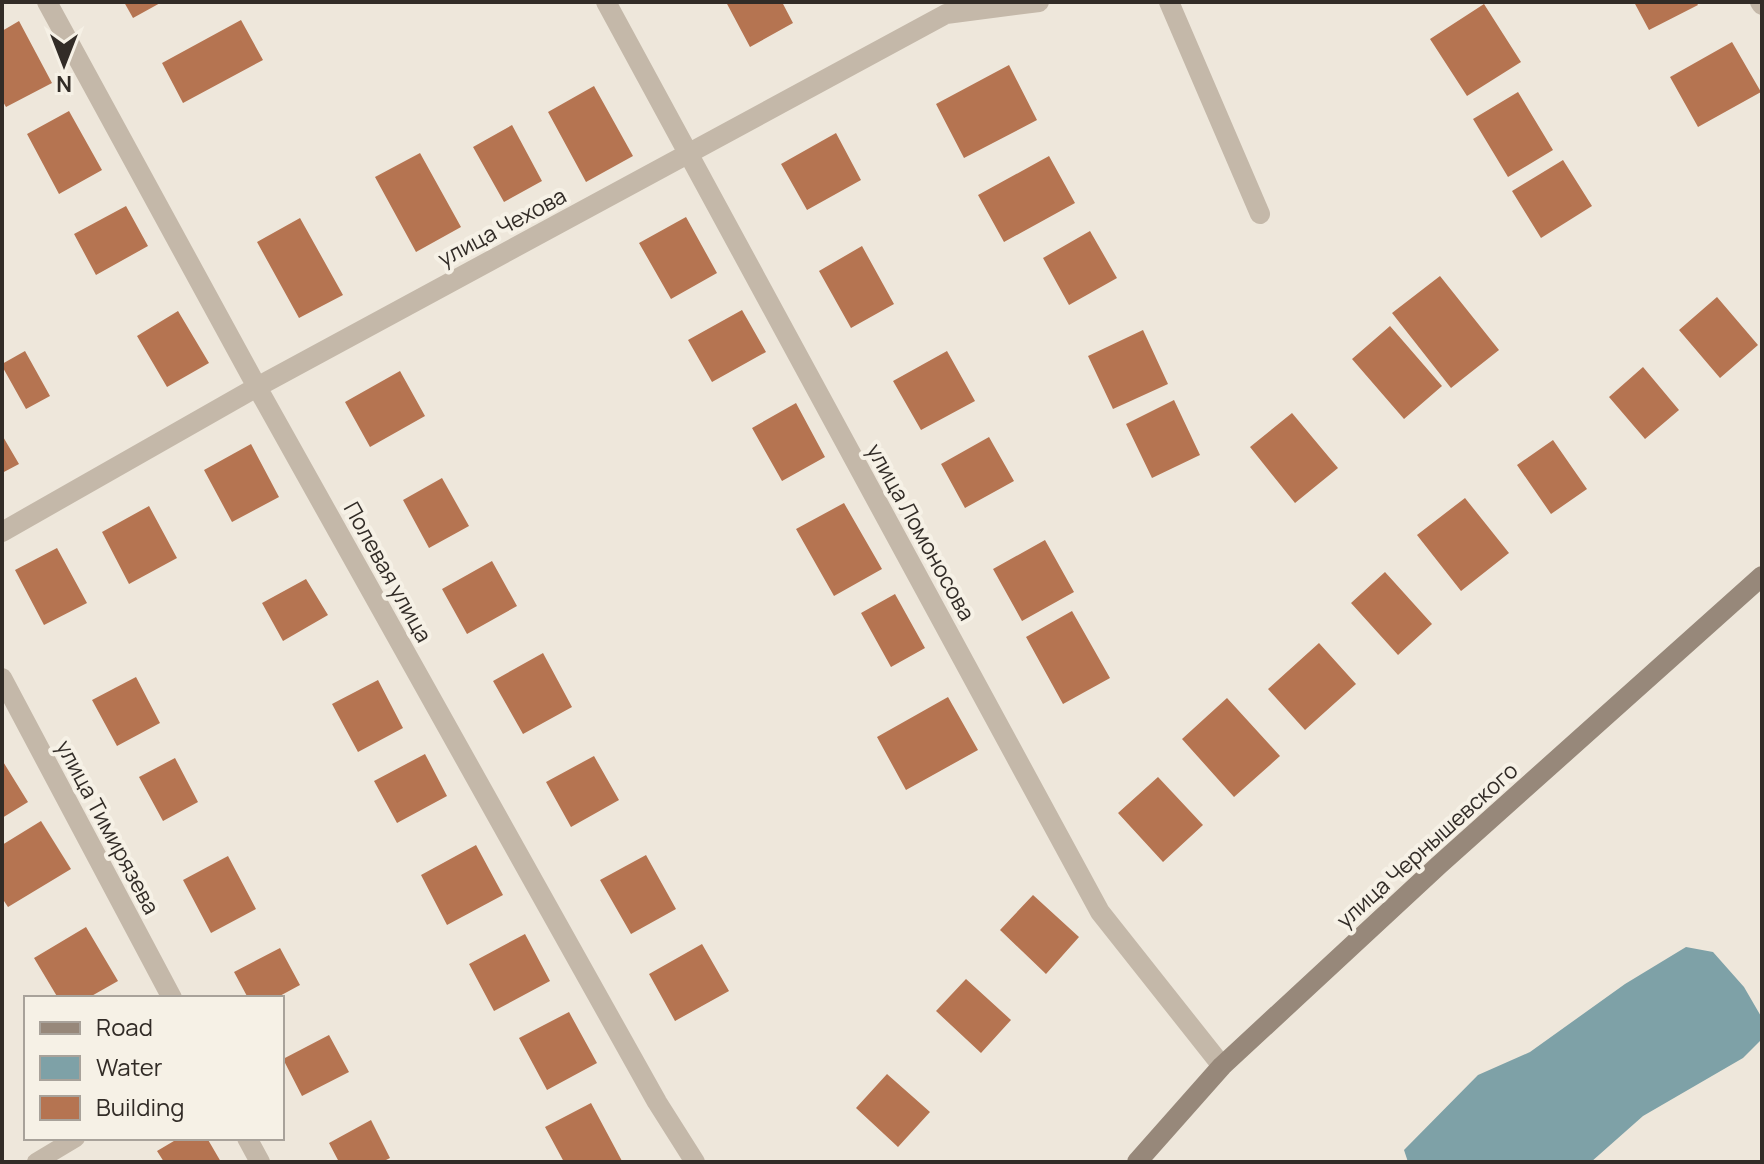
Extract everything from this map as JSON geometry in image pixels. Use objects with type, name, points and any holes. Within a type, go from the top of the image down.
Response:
[{"type":"main road","name":"улица Чернышевского","points":[[1137,1162],[1222,1066],[1439,865],[1762,576]]},
{"type":"street","name":"Полевая улица","points":[[47,2],[257,387],[650,1089],[695,1162]]},
{"type":"street","name":"улица Ломоносова","points":[[606,2],[1100,912],[1222,1066]]},
{"type":"street","name":"улица Чехова","points":[[2,532],[257,387],[946,14],[1039,2]]},
{"type":"street","points":[[1169,2],[1260,214]]},
{"type":"street","name":"улица Тимирязева","points":[[2,678],[171,996]]},
{"type":"street","points":[[248,1140],[260,1162]]},
{"type":"lane","points":[[36,1162],[73,1140]]},
{"type":"water","points":[[1686,947],[1713,952],[1744,987],[1762,1018],[1762,1039],[1743,1058],[1643,1116],[1591,1162],[1408,1162],[1404,1150],[1478,1075],[1530,1052],[1625,984]]},
{"type":"building","points":[[124,2],[162,2],[133,18]]},
{"type":"building","points":[[726,2],[782,2],[793,23],[750,47]]},
{"type":"building","points":[[1634,2],[1696,2],[1698,5],[1649,30]]},
{"type":"building","points":[[1484,4],[1521,62],[1467,96],[1430,39]]},
{"type":"building","points":[[241,20],[263,60],[183,103],[162,63]]},
{"type":"building","points":[[19,21],[52,83],[6,107],[2,100],[2,31]]},
{"type":"building","points":[[1732,42],[1761,92],[1698,127],[1670,77]]},
{"type":"building","points":[[1009,65],[1037,120],[964,158],[936,104]]},
{"type":"building","points":[[594,86],[633,156],[586,182],[548,112]]},
{"type":"building","points":[[1518,92],[1553,150],[1508,177],[1473,119]]},
{"type":"building","points":[[69,111],[102,170],[59,194],[27,134]]},
{"type":"building","points":[[512,125],[542,181],[504,202],[473,147]]},
{"type":"building","points":[[836,133],[861,180],[807,210],[781,164]]},
{"type":"building","points":[[420,153],[461,227],[416,252],[375,177]]},
{"type":"building","points":[[1049,156],[1075,203],[1004,242],[978,195]]},
{"type":"building","points":[[1563,160],[1592,206],[1541,238],[1512,191]]},
{"type":"building","points":[[126,206],[148,246],[96,275],[74,234]]},
{"type":"building","points":[[686,217],[717,273],[671,299],[639,243]]},
{"type":"building","points":[[300,218],[343,295],[299,318],[257,242]]},
{"type":"building","points":[[1090,231],[1117,278],[1069,305],[1043,258]]},
{"type":"building","points":[[862,246],[894,304],[851,328],[819,271]]},
{"type":"building","points":[[1440,276],[1499,350],[1451,388],[1392,313]]},
{"type":"building","points":[[1717,297],[1758,345],[1720,378],[1679,330]]},
{"type":"building","points":[[742,310],[766,352],[712,382],[688,340]]},
{"type":"building","points":[[178,311],[209,363],[167,387],[137,336]]},
{"type":"building","points":[[1390,326],[1442,386],[1404,419],[1352,359]]},
{"type":"building","points":[[1143,330],[1168,384],[1113,409],[1088,356]]},
{"type":"building","points":[[25,351],[50,396],[26,409],[2,366]]},
{"type":"building","points":[[947,351],[975,401],[921,430],[893,381]]},
{"type":"building","points":[[1643,367],[1679,410],[1645,439],[1609,397]]},
{"type":"building","points":[[400,371],[425,416],[370,447],[345,402]]},
{"type":"building","points":[[1174,400],[1200,455],[1152,478],[1126,424]]},
{"type":"building","points":[[796,403],[825,457],[782,481],[752,428]]},
{"type":"building","points":[[1292,413],[1338,468],[1295,503],[1250,447]]},
{"type":"building","points":[[2,435],[19,464],[2,473]]},
{"type":"building","points":[[989,437],[1014,481],[965,508],[941,464]]},
{"type":"building","points":[[1553,440],[1587,489],[1551,514],[1517,465]]},
{"type":"building","points":[[251,444],[279,497],[232,522],[204,470]]},
{"type":"building","points":[[442,478],[469,526],[429,548],[403,500]]},
{"type":"building","points":[[1465,498],[1509,553],[1461,591],[1417,535]]},
{"type":"building","points":[[844,503],[882,569],[834,596],[796,529]]},
{"type":"building","points":[[149,506],[177,558],[129,584],[102,532]]},
{"type":"building","points":[[1045,540],[1074,592],[1022,621],[993,569]]},
{"type":"building","points":[[57,548],[87,603],[44,625],[15,570]]},
{"type":"building","points":[[492,561],[517,606],[467,634],[442,589]]},
{"type":"building","points":[[1385,572],[1432,624],[1398,655],[1351,603]]},
{"type":"building","points":[[306,579],[328,615],[283,641],[262,603]]},
{"type":"building","points":[[895,594],[925,648],[891,667],[861,613]]},
{"type":"building","points":[[1072,611],[1110,678],[1063,704],[1026,637]]},
{"type":"building","points":[[1319,643],[1356,684],[1305,730],[1268,689]]},
{"type":"building","points":[[543,653],[572,707],[523,734],[493,681]]},
{"type":"building","points":[[136,677],[160,723],[117,746],[92,700]]},
{"type":"building","points":[[378,680],[403,728],[358,752],[332,704]]},
{"type":"building","points":[[948,697],[978,750],[906,790],[877,737]]},
{"type":"building","points":[[1227,698],[1280,756],[1234,797],[1182,739]]},
{"type":"building","points":[[425,754],[447,796],[397,823],[374,781]]},
{"type":"building","points":[[594,756],[619,800],[571,827],[546,782]]},
{"type":"building","points":[[175,758],[198,802],[163,821],[139,777]]},
{"type":"building","points":[[2,760],[28,802],[2,818]]},
{"type":"building","points":[[1158,777],[1203,825],[1163,862],[1118,813]]},
{"type":"building","points":[[41,821],[71,869],[8,907],[2,898],[2,845]]},
{"type":"building","points":[[476,845],[503,895],[447,925],[421,875]]},
{"type":"building","points":[[646,855],[676,909],[631,934],[600,880]]},
{"type":"building","points":[[228,856],[256,909],[211,933],[183,880]]},
{"type":"building","points":[[1033,895],[1079,937],[1046,974],[1000,930]]},
{"type":"building","points":[[86,927],[118,981],[92,996],[57,996],[34,958]]},
{"type":"building","points":[[525,934],[550,981],[494,1011],[469,964]]},
{"type":"building","points":[[702,944],[729,991],[675,1021],[649,974]]},
{"type":"building","points":[[280,948],[300,985],[280,996],[247,996],[234,972]]},
{"type":"building","points":[[966,979],[1011,1020],[981,1053],[936,1011]]},
{"type":"building","points":[[569,1012],[597,1063],[547,1090],[519,1038]]},
{"type":"building","points":[[329,1035],[349,1072],[302,1096],[284,1058]]},
{"type":"building","points":[[887,1074],[930,1112],[898,1147],[856,1108]]},
{"type":"building","points":[[591,1103],[622,1161],[564,1162],[545,1127]]},
{"type":"building","points":[[371,1120],[390,1158],[382,1162],[339,1162],[329,1143]]},
{"type":"building","points":[[176,1140],[208,1140],[221,1162],[164,1162],[157,1151]]}]
